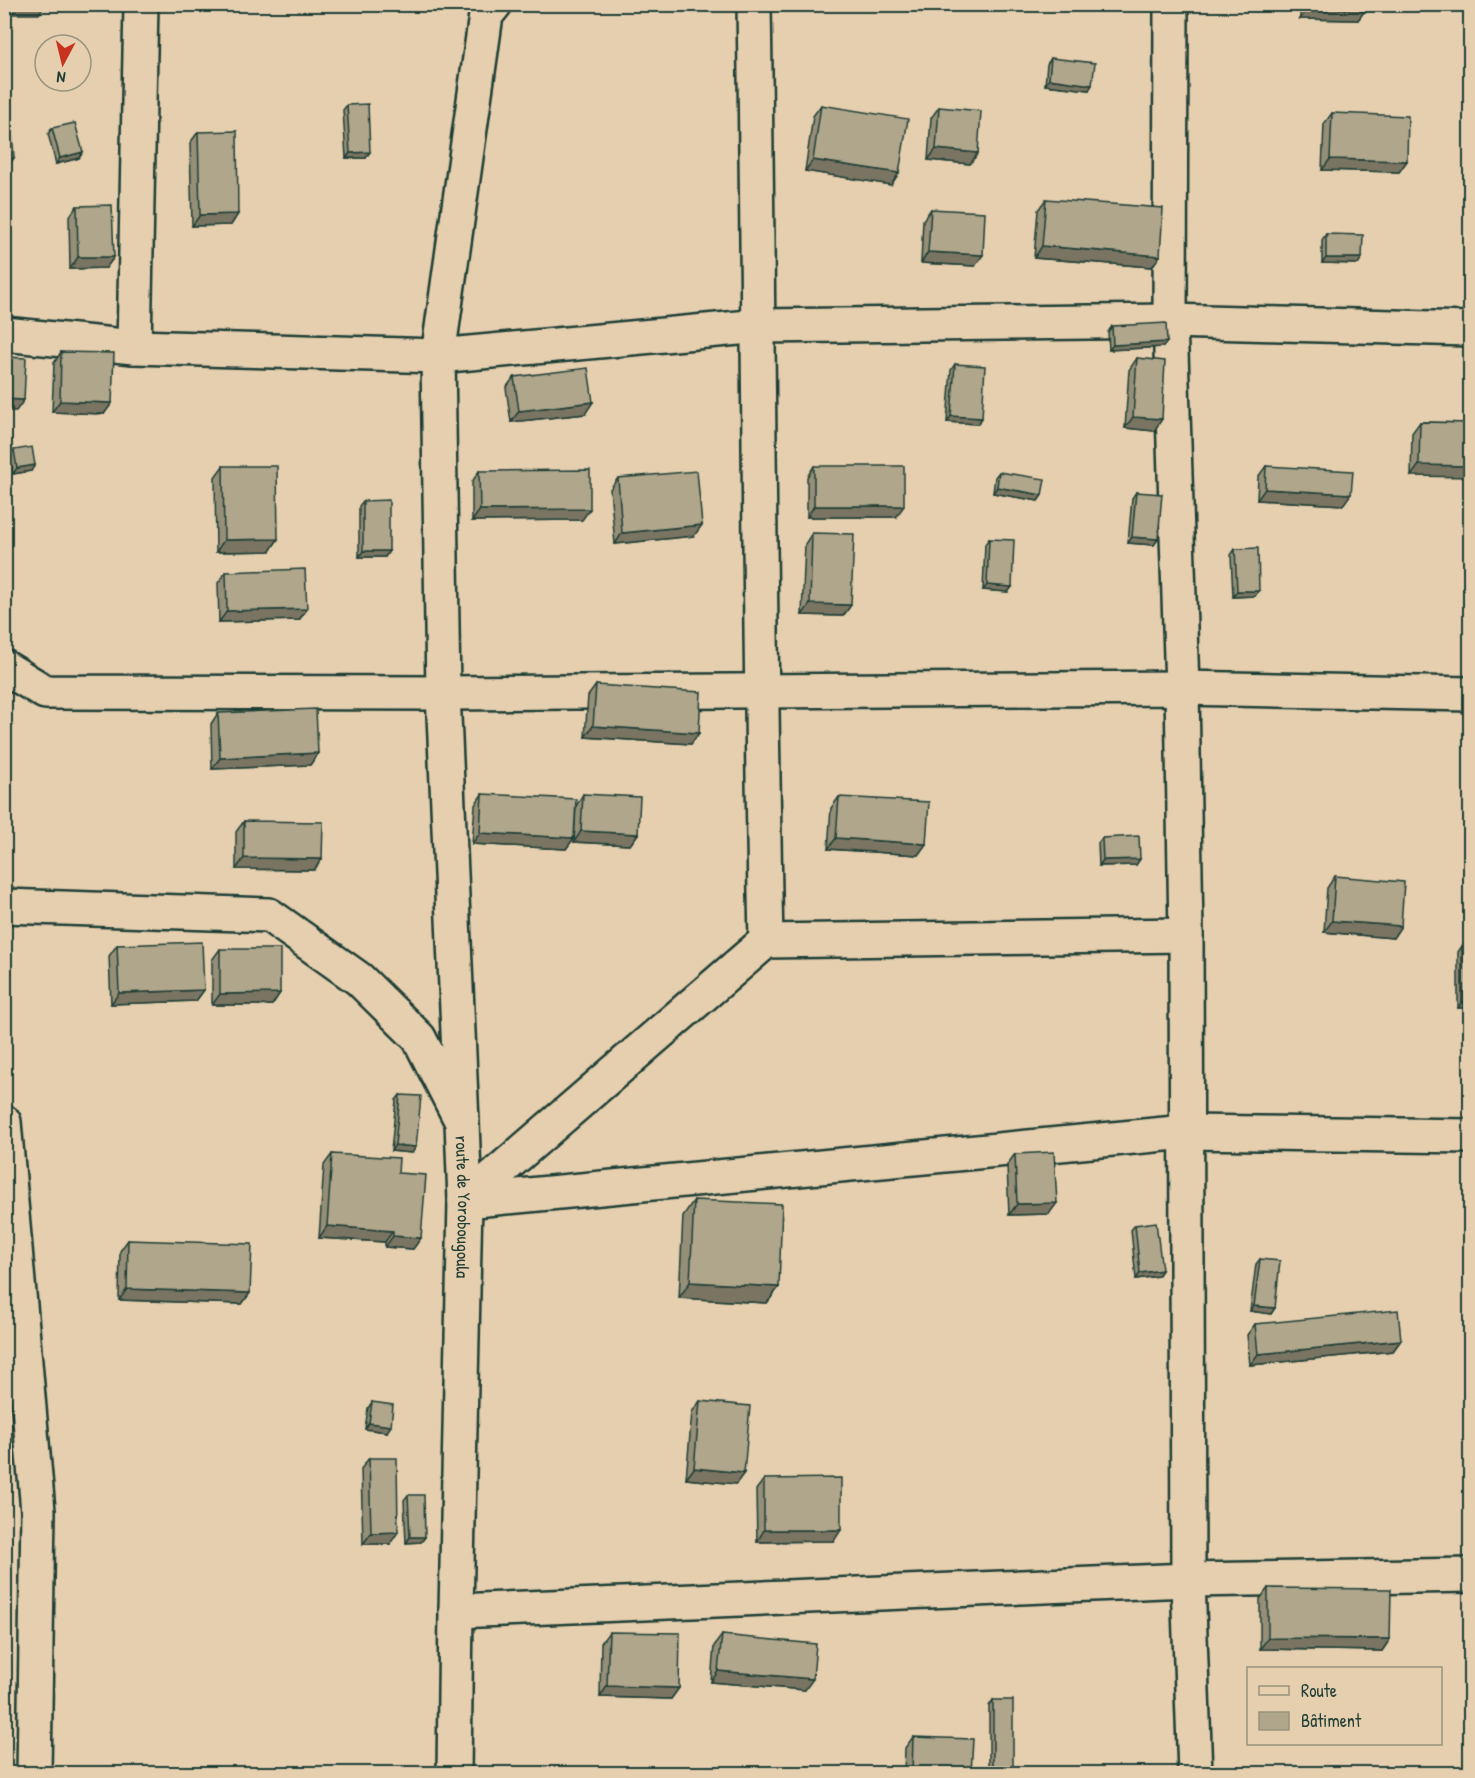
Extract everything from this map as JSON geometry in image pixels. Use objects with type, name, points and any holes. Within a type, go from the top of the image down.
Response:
[{"type":"street","points":[[134,347],[141,4]]},
{"type":"street","points":[[462,1122],[443,693],[438,356],[486,15],[495,4]]},
{"type":"street","points":[[754,4],[760,326],[761,690],[766,941]]},
{"type":"street","points":[[1171,4],[1170,321],[1182,688],[1186,934],[1188,1580],[1195,1773]]},
{"type":"street","points":[[4,334],[134,347],[438,356],[760,326],[1170,321],[1470,329]]},
{"type":"street","points":[[4,667],[45,692],[443,693],[1182,688],[1470,694]]},
{"type":"street","name":"route de Yorobougoula","points":[[4,906],[269,915],[359,979],[419,1038],[462,1122],[465,1201],[454,1773]]},
{"type":"street","points":[[465,1201],[766,941],[1186,934]]},
{"type":"street","points":[[4,1122],[38,1511],[34,1773]]},
{"type":"street","points":[[465,1201],[1186,1131],[1470,1136]]},
{"type":"street","points":[[456,1611],[1188,1580],[1470,1575]]},
{"type":"building","points":[[1308,4],[1366,4],[1366,9],[1308,8]]},
{"type":"building","points":[[1051,58],[1095,63],[1092,85],[1049,79]]},
{"type":"building","points":[[368,104],[370,152],[350,153],[347,105]]},
{"type":"building","points":[[4,105],[10,105],[14,158],[4,158]]},
{"type":"building","points":[[821,105],[908,119],[899,173],[813,160]]},
{"type":"building","points":[[939,107],[981,111],[978,153],[936,149]]},
{"type":"building","points":[[1332,113],[1408,116],[1407,161],[1330,159]]},
{"type":"building","points":[[75,123],[83,152],[60,158],[52,128]]},
{"type":"building","points":[[237,131],[238,214],[200,215],[198,132]]},
{"type":"building","points":[[1046,199],[1163,208],[1160,256],[1042,246]]},
{"type":"building","points":[[112,205],[114,257],[78,257],[77,206]]},
{"type":"building","points":[[931,209],[985,212],[983,255],[928,252]]},
{"type":"building","points":[[1326,234],[1363,235],[1362,258],[1326,258]]},
{"type":"building","points":[[1166,323],[1167,342],[1113,345],[1112,326]]},
{"type":"building","points":[[61,352],[114,353],[112,403],[60,401]]},
{"type":"building","points":[[4,357],[26,358],[24,400],[4,399]]},
{"type":"building","points":[[1137,358],[1165,361],[1162,419],[1133,417]]},
{"type":"building","points":[[955,364],[985,366],[982,418],[951,416]]},
{"type":"building","points":[[588,368],[593,402],[519,411],[514,377]]},
{"type":"building","points":[[1420,422],[1470,423],[1470,466],[1419,465]]},
{"type":"building","points":[[32,447],[35,465],[17,468],[14,450]]},
{"type":"building","points":[[223,466],[277,466],[278,539],[224,540]]},
{"type":"building","points":[[814,466],[904,466],[904,506],[814,506]]},
{"type":"building","points":[[1266,466],[1353,471],[1351,494],[1265,489]]},
{"type":"building","points":[[590,470],[590,509],[480,510],[479,471]]},
{"type":"building","points":[[697,471],[702,525],[622,533],[618,478]]},
{"type":"building","points":[[999,472],[1045,479],[1042,495],[997,487]]},
{"type":"building","points":[[1136,492],[1162,494],[1158,539],[1132,537]]},
{"type":"building","points":[[389,500],[389,551],[363,551],[363,501]]},
{"type":"building","points":[[812,533],[854,534],[851,605],[810,604]]},
{"type":"building","points":[[989,539],[1014,540],[1012,587],[987,585]]},
{"type":"building","points":[[1258,548],[1259,591],[1237,591],[1235,549]]},
{"type":"building","points":[[305,569],[307,609],[227,611],[226,572]]},
{"type":"building","points":[[596,685],[701,692],[699,733],[593,726]]},
{"type":"building","points":[[316,709],[318,753],[220,758],[218,713]]},
{"type":"building","points":[[482,794],[576,799],[574,838],[480,833]]},
{"type":"building","points":[[583,794],[640,797],[638,834],[581,831]]},
{"type":"building","points":[[839,797],[929,802],[926,844],[836,838]]},
{"type":"building","points":[[244,821],[323,822],[322,859],[244,858]]},
{"type":"building","points":[[1139,836],[1140,859],[1103,860],[1102,838]]},
{"type":"building","points":[[1335,876],[1404,882],[1401,926],[1332,921]]},
{"type":"building","points":[[202,942],[204,990],[119,993],[117,945]]},
{"type":"building","points":[[1462,946],[1470,946],[1470,1002],[1462,1002]]},
{"type":"building","points":[[220,949],[280,949],[280,993],[220,994]]},
{"type":"building","points":[[400,1095],[421,1096],[416,1147],[395,1145]]},
{"type":"building","points":[[1054,1152],[1057,1203],[1017,1204],[1015,1154]]},
{"type":"building","points":[[332,1154],[399,1158],[398,1173],[426,1175],[421,1238],[393,1236],[393,1231],[327,1226]]},
{"type":"building","points":[[694,1200],[782,1204],[779,1287],[690,1282]]},
{"type":"building","points":[[1156,1222],[1162,1270],[1140,1273],[1135,1225]]},
{"type":"building","points":[[128,1240],[252,1244],[250,1293],[127,1289]]},
{"type":"building","points":[[1260,1259],[1280,1261],[1275,1308],[1254,1306]]},
{"type":"building","points":[[1398,1310],[1401,1340],[1258,1354],[1255,1324]]},
{"type":"building","points":[[700,1401],[750,1406],[744,1473],[694,1468]]},
{"type":"building","points":[[372,1402],[393,1405],[391,1426],[369,1423]]},
{"type":"building","points":[[369,1458],[397,1458],[398,1532],[371,1533]]},
{"type":"building","points":[[841,1478],[841,1530],[764,1530],[764,1479]]},
{"type":"building","points":[[408,1495],[424,1495],[425,1537],[410,1537]]},
{"type":"building","points":[[1268,1588],[1391,1589],[1390,1639],[1268,1638]]},
{"type":"building","points":[[609,1632],[680,1633],[679,1688],[607,1686]]},
{"type":"building","points":[[722,1635],[816,1644],[813,1679],[718,1671]]},
{"type":"building","points":[[993,1700],[1013,1700],[1013,1768],[993,1768]]},
{"type":"building","points":[[913,1737],[973,1739],[971,1773],[912,1773]]},
{"type":"building","points":[[1176,1771],[1177,1773],[1144,1773]]}]
